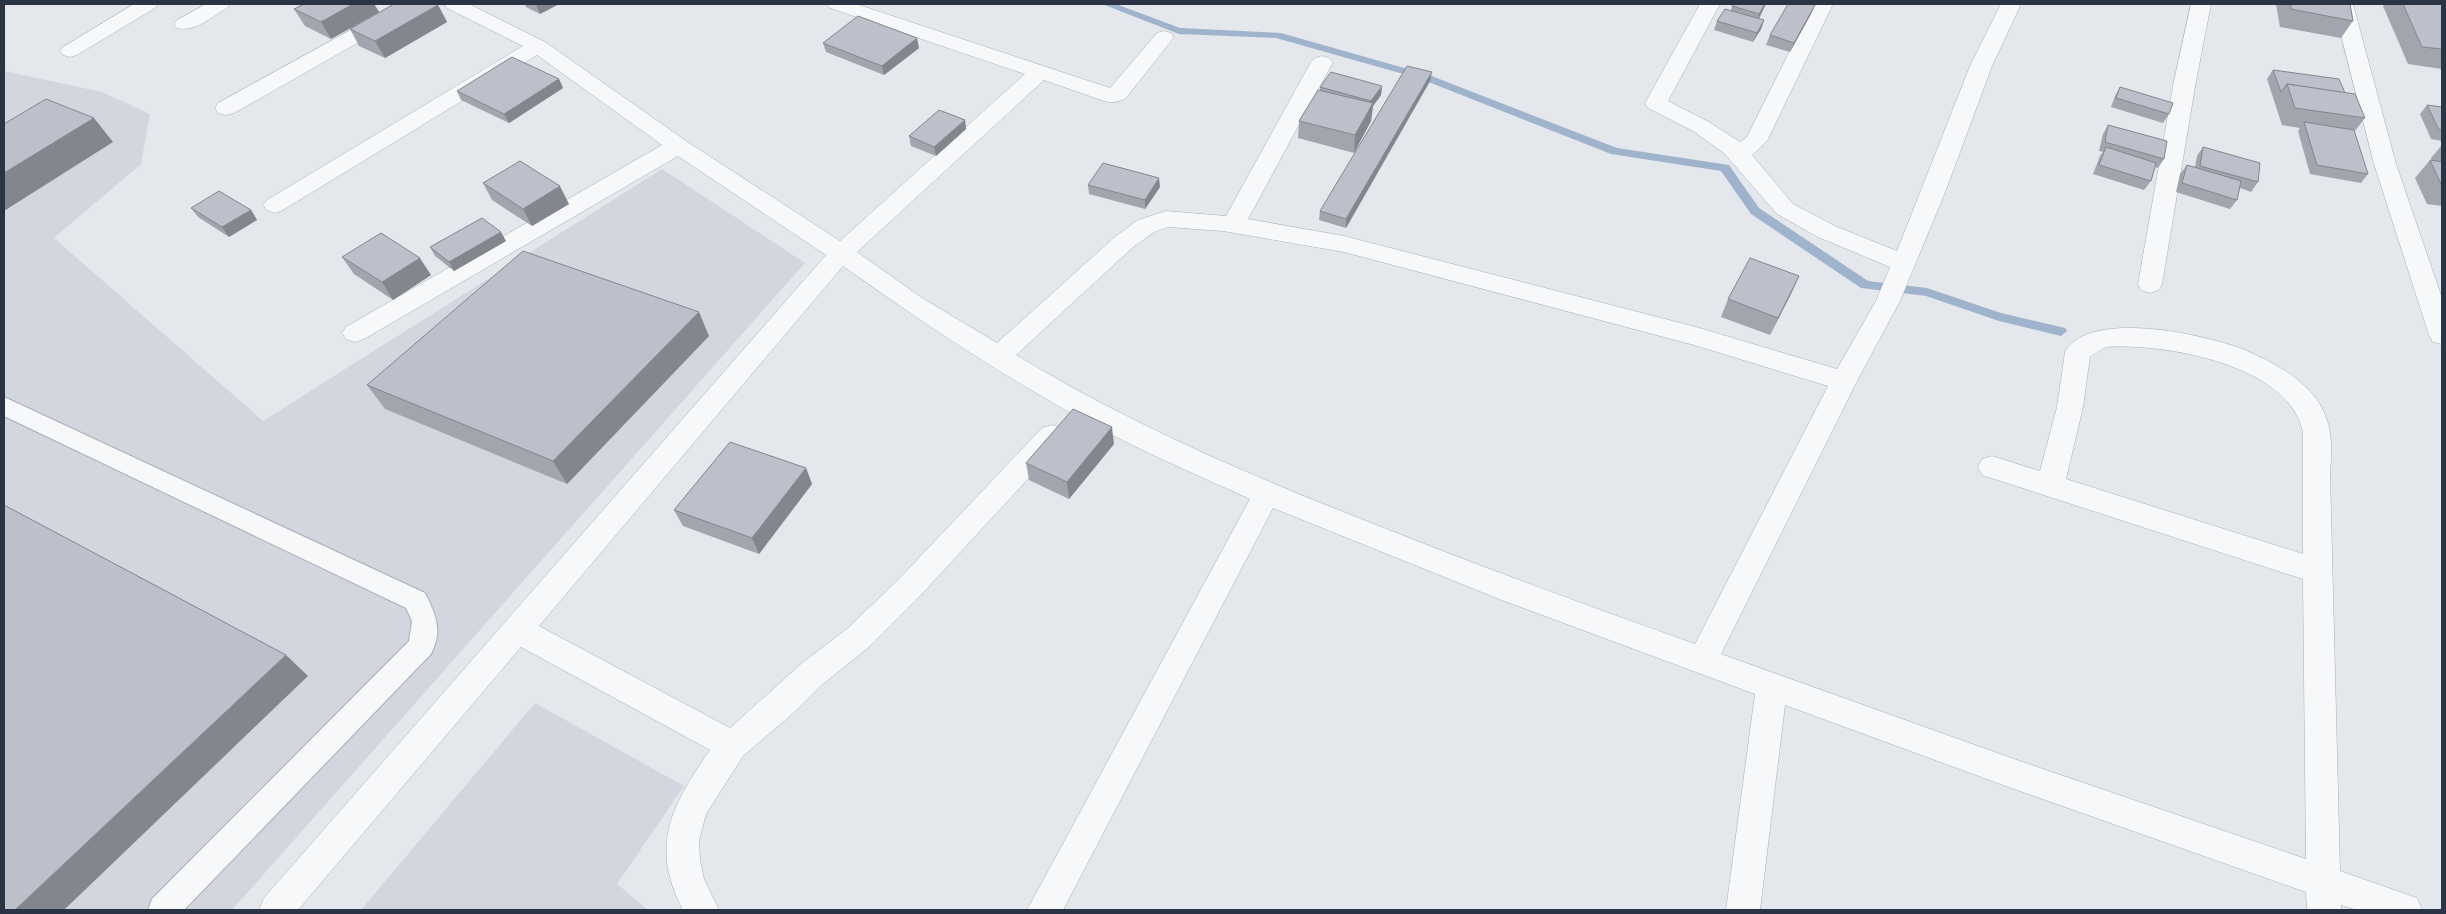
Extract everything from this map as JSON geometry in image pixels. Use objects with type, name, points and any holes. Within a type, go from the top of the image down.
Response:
[{"type":"street","points":[[70,51],[148,4]]},
{"type":"street","points":[[184,24],[220,4]]},
{"type":"street","points":[[226,108],[412,4]]},
{"type":"street","points":[[454,4],[538,46],[678,146],[841,253],[914,304],[1115,424],[1266,494],[1509,590],[1704,659],[2014,774],[2324,897],[2405,910]]},
{"type":"street","points":[[837,4],[1112,96],[1117,94],[1164,37]]},
{"type":"street","points":[[1710,4],[1656,103],[1712,132],[1739,154],[1783,207],[1902,269]]},
{"type":"street","points":[[1739,154],[1756,141],[1761,133],[1823,4]]},
{"type":"street","points":[[1704,659],[1844,381],[1888,301],[1981,66],[2011,4]]},
{"type":"street","points":[[2150,284],[2185,81],[2201,4]]},
{"type":"street","points":[[2343,4],[2385,164],[2442,335]]},
{"type":"street","points":[[275,205],[538,46]]},
{"type":"street","points":[[1233,225],[1322,62]]},
{"type":"street","points":[[276,910],[841,253],[1039,72]]},
{"type":"street","points":[[355,333],[678,146]]},
{"type":"street","points":[[999,356],[1124,242],[1146,226],[1166,219],[1233,225],[1344,244],[1696,336],[1844,381]]},
{"type":"street","points":[[2050,486],[2070,407],[2078,352],[2086,346],[2105,338],[2183,342],[2235,356],[2293,392],[2310,410],[2316,425],[2318,449],[2316,473],[2317,570],[2324,897]]},
{"type":"street","points":[[702,910],[687,879],[680,847],[689,811],[732,746],[788,698],[812,674],[873,623],[909,588],[1081,405]]},
{"type":"street","points":[[1992,467],[2317,570]]},
{"type":"street","points":[[1044,910],[1266,494]]},
{"type":"street","points":[[517,630],[686,719],[732,746]]},
{"type":"street","points":[[1743,910],[1772,684]]},
{"type":"lane","points":[[4,406],[416,601],[425,621],[422,646],[163,910]]},
{"type":"shaded area","points":[[4,71],[102,92],[150,114],[141,164],[54,238],[263,421],[662,169],[805,263],[232,910],[4,910]]},
{"type":"shaded area","points":[[535,703],[684,786],[617,884],[648,910],[361,910]]},
{"type":"building","points":[[304,4],[353,4],[321,22],[294,9]]},
{"type":"building","points":[[394,4],[438,5],[375,41],[350,29]]},
{"type":"building","points":[[1733,4],[1765,4],[1759,14],[1732,6]]},
{"type":"building","points":[[1788,4],[1815,5],[1794,43],[1770,35]]},
{"type":"building","points":[[2291,4],[2350,4],[2353,21],[2291,9]]},
{"type":"building","points":[[2403,4],[2442,4],[2442,49],[2422,47]]},
{"type":"building","points":[[1725,9],[1764,20],[1757,33],[1717,21]]},
{"type":"building","points":[[858,16],[917,38],[882,66],[823,43]]},
{"type":"building","points":[[512,57],[559,79],[504,114],[457,91]]},
{"type":"building","points":[[1407,66],[1432,72],[1346,219],[1320,211]]},
{"type":"building","points":[[2273,70],[2339,79],[2345,93],[2287,84],[2281,92]]},
{"type":"building","points":[[1331,72],[1382,86],[1371,101],[1320,87]]},
{"type":"building","points":[[2287,84],[2355,94],[2365,118],[2295,108]]},
{"type":"building","points":[[2120,87],[2173,103],[2169,114],[2116,98]]},
{"type":"building","points":[[1318,90],[1373,103],[1355,135],[1299,121]]},
{"type":"building","points":[[46,99],[94,118],[4,173],[4,124]]},
{"type":"building","points":[[2427,105],[2442,107],[2442,130],[2439,130]]},
{"type":"building","points":[[939,110],[965,120],[934,147],[909,136]]},
{"type":"building","points":[[2304,122],[2354,130],[2368,174],[2317,165]]},
{"type":"building","points":[[2108,125],[2167,141],[2164,159],[2105,142]]},
{"type":"building","points":[[2106,147],[2156,163],[2151,181],[2099,165]]},
{"type":"building","points":[[2203,147],[2260,163],[2258,182],[2200,166]]},
{"type":"building","points":[[2430,160],[2442,162],[2442,186]]},
{"type":"building","points":[[520,161],[560,186],[523,209],[483,183]]},
{"type":"building","points":[[1103,163],[1159,178],[1145,200],[1088,185]]},
{"type":"building","points":[[2187,165],[2241,181],[2237,200],[2182,183]]},
{"type":"building","points":[[219,191],[251,210],[222,227],[191,208]]},
{"type":"building","points":[[482,218],[501,232],[449,262],[430,247]]},
{"type":"building","points":[[381,233],[420,258],[382,282],[342,257]]},
{"type":"building","points":[[523,251],[699,312],[553,461],[367,385]]},
{"type":"building","points":[[1750,258],[1799,276],[1778,318],[1728,299]]},
{"type":"building","points":[[1073,409],[1112,427],[1067,482],[1026,463]]},
{"type":"building","points":[[730,442],[806,468],[752,538],[674,510]]},
{"type":"building","points":[[4,505],[286,655],[15,910],[4,910]]},
{"type":"waterway","points":[[1107,4],[1179,31],[1277,35],[1425,77],[1615,151],[1725,168],[1755,211],[1865,285],[1927,292],[1999,317],[2061,331]]}]
